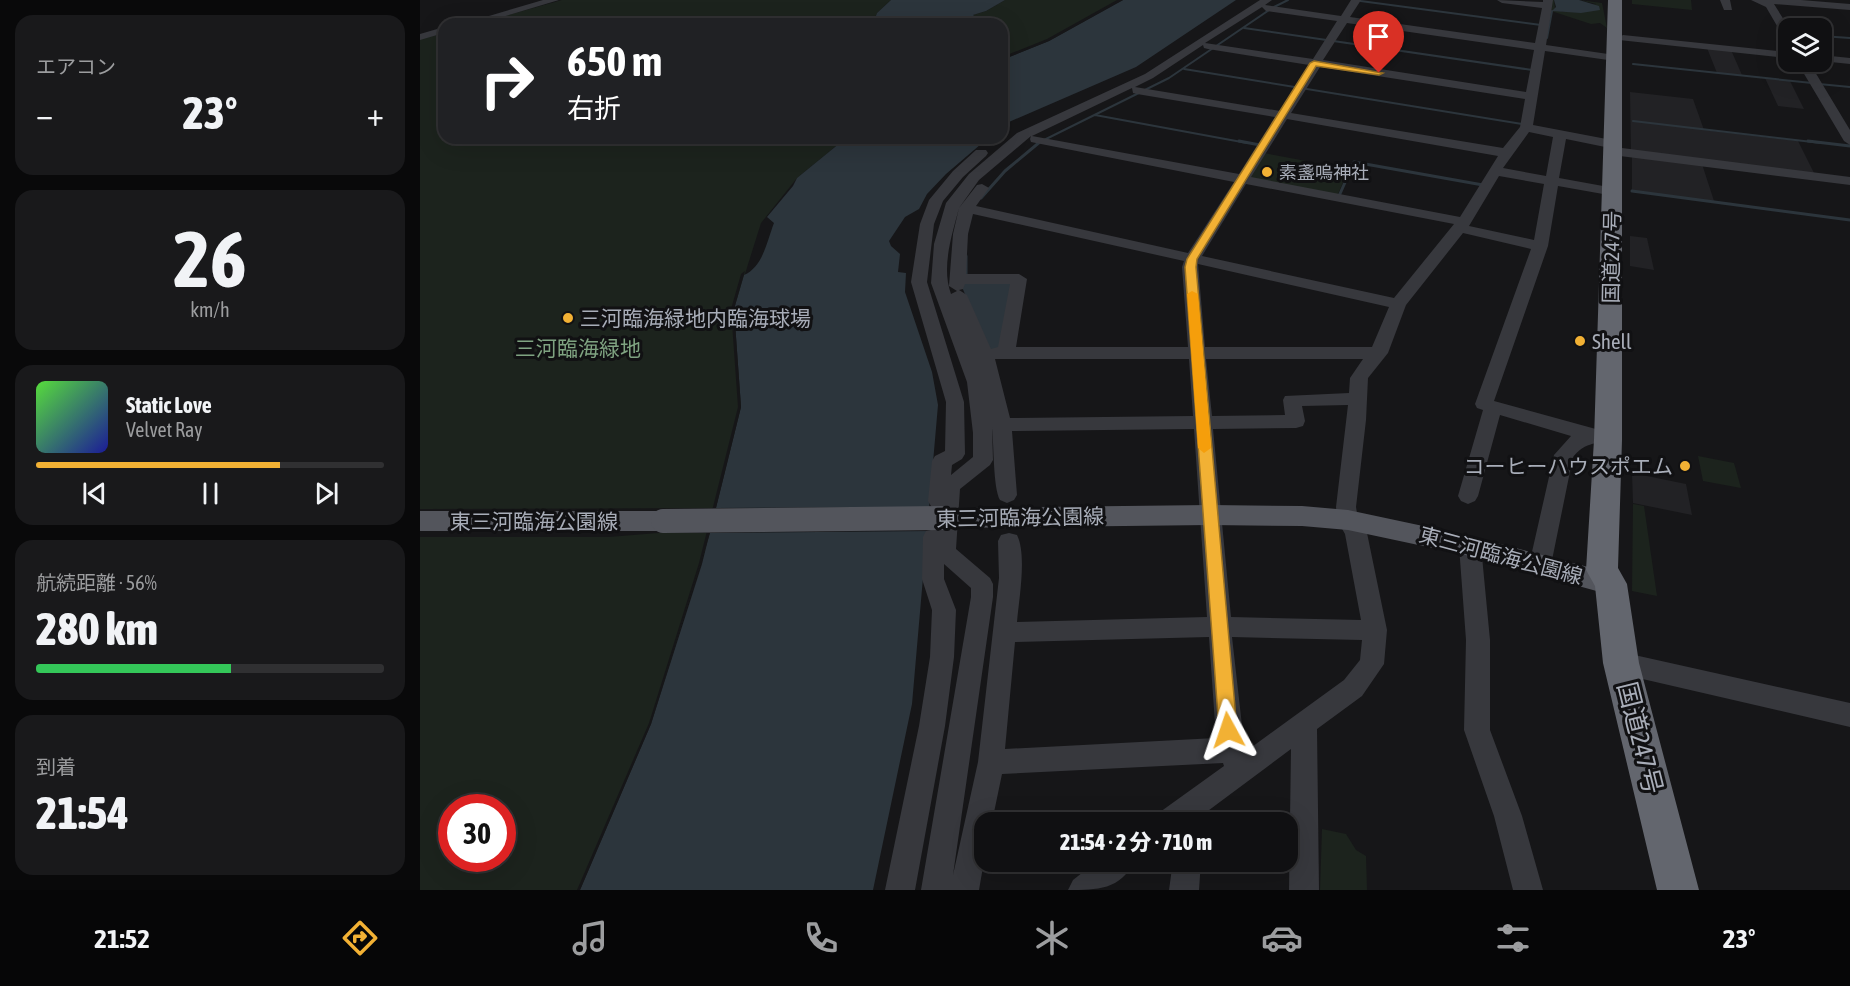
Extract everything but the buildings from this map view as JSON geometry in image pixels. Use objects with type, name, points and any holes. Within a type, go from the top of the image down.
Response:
[{"type":"highway","name":"国道247号","points":[[1617,1],[1619,48],[1616,149],[1598,437],[1602,570],[1611,584],[1621,663],[1678,890]]},
{"type":"highway","name":"国道247号","points":[[1611,584],[1618,576],[1621,470],[1616,149]]},
{"type":"main road","name":"東三河臨海公園線","points":[[420,521],[1302,516],[1348,520],[1470,546],[1611,584]]},
{"type":"street","points":[[489,18],[554,0]]},
{"type":"street","points":[[1008,133],[1136,73],[1250,0]]},
{"type":"street","points":[[936,890],[982,597],[982,584],[945,552],[940,518],[950,486],[983,460],[983,433],[976,382],[939,283],[942,244],[953,203],[974,177],[1022,136],[1149,76],[1246,11],[1282,0]]},
{"type":"street","points":[[1235,760],[1219,627],[1190,267],[1192,259],[1356,0]]},
{"type":"street","points":[[1193,812],[1235,760],[1304,725],[1353,688],[1372,664],[1375,630],[1356,533],[1348,520],[1346,507],[1357,420],[1359,378],[1363,369],[1379,353],[1398,304],[1462,225],[1506,153],[1526,128],[1548,3],[1502,0]]},
{"type":"street","points":[[1753,0],[1770,5],[1778,18]]},
{"type":"street","points":[[1765,0],[1850,7]]},
{"type":"street","points":[[1007,495],[1000,425],[985,356],[958,287],[958,244],[966,208],[990,179],[1035,139],[1162,77],[1267,4],[1343,20],[1540,47],[1778,55]]},
{"type":"street","points":[[1774,10],[1850,17]]},
{"type":"street","points":[[420,37],[438,32]]},
{"type":"street","points":[[1208,46],[1532,96]]},
{"type":"street","points":[[1832,59],[1850,61]]},
{"type":"street","points":[[1809,72],[1850,141]]},
{"type":"street","points":[[1137,90],[1506,153]]},
{"type":"street","points":[[1526,128],[1560,134],[1616,149],[1850,181]]},
{"type":"street","points":[[1560,134],[1540,246],[1484,404],[1598,437]]},
{"type":"street","points":[[1035,139],[1462,225],[1540,246]]},
{"type":"street","points":[[900,890],[932,726],[942,657],[944,610],[933,579],[940,518],[942,460],[955,454],[955,402],[919,282],[927,224],[936,200],[945,188],[993,144]]},
{"type":"street","points":[[1496,171],[1603,190]]},
{"type":"street","points":[[966,208],[1398,304]]},
{"type":"street","points":[[958,287],[1018,279],[1006,353]]},
{"type":"street","points":[[985,356],[1006,353],[1379,353]]},
{"type":"street","points":[[1000,425],[1296,421],[1292,400],[1357,399]]},
{"type":"street","points":[[1468,496],[1493,407]]},
{"type":"street","points":[[1540,565],[1564,455],[1575,443],[1598,437]]},
{"type":"street","points":[[964,890],[991,762],[1010,578],[1010,541]]},
{"type":"street","points":[[1470,546],[1478,640],[1477,730],[1508,816],[1528,890]]},
{"type":"street","points":[[1005,632],[1219,627],[1375,630]]},
{"type":"street","points":[[1621,663],[1850,715]]},
{"type":"street","points":[[1304,725],[1304,890]]},
{"type":"street","points":[[991,762],[1235,760]]},
{"type":"street","points":[[1083,890],[1106,872]]},
{"type":"street","points":[[1184,890],[1186,872]]},
{"type":"shaded area","points":[[891,0],[1005,0],[986,11],[973,15],[977,18],[875,18],[877,13]]},
{"type":"shaded area","points":[[1123,0],[1236,0],[1136,67],[1008,122],[1008,58],[1049,41]]},
{"type":"shaded area","points":[[1554,0],[1579,0],[1599,6],[1600,10],[1581,13],[1552,11],[1556,7]]},
{"type":"shaded area","points":[[1707,48],[1731,50],[1742,75],[1717,73]]},
{"type":"shaded area","points":[[1765,78],[1790,81],[1804,109],[1778,106]]},
{"type":"shaded area","points":[[1630,92],[1693,99],[1704,130],[1798,141],[1815,175],[1631,151]]},
{"type":"shaded area","points":[[839,144],[981,144],[946,174],[927,194],[919,209],[905,217],[889,241],[900,254],[898,272],[906,273],[905,292],[932,372],[938,405],[912,704],[873,890],[580,890],[651,724],[702,564],[741,407],[734,309],[744,275],[756,266],[764,253],[774,223],[767,217],[797,178]]},
{"type":"shaded area","points":[[1632,155],[1702,164],[1714,201],[1632,191]]},
{"type":"shaded area","points":[[1630,236],[1647,238],[1654,270],[1630,266]]},
{"type":"shaded area","points":[[964,281],[1014,281],[1002,351],[989,351],[962,287]]},
{"type":"shaded area","points":[[1632,473],[1686,484],[1692,515],[1633,503]]},
{"type":"green space","points":[[562,0],[891,0],[877,13],[875,18],[498,18]]},
{"type":"green space","points":[[1005,0],[1123,0],[1049,41],[1008,58],[1008,18],[971,18]]},
{"type":"green space","points":[[1552,0],[1554,0],[1555,8],[1563,12],[1596,4],[1579,0],[1602,3],[1607,28],[1600,23],[1591,24],[1551,11]]},
{"type":"green space","points":[[1632,0],[1691,0],[1692,10],[1632,4]]},
{"type":"green space","name":"三河臨海緑地","points":[[438,34],[438,144],[839,144],[797,178],[761,223],[734,309],[741,407],[716,508],[420,509],[420,39]]},
{"type":"green space","points":[[1264,153],[1349,169],[1337,196],[1248,179]]},
{"type":"green space","points":[[1698,456],[1734,463],[1741,488],[1703,481]]},
{"type":"green space","points":[[1633,504],[1644,506],[1657,596],[1632,591]]},
{"type":"green space","points":[[658,533],[710,533],[651,724],[580,890],[420,890],[420,537],[609,537]]},
{"type":"green space","points":[[1322,829],[1346,834],[1356,850],[1366,856],[1367,890],[1320,890]]},
{"type":"pier","points":[[1117,0],[1123,0],[1049,41],[1008,58],[1008,55],[1047,39]]},
{"type":"pier","points":[[745,271],[734,309],[741,407],[716,508],[933,507],[931,531],[710,533],[651,724],[580,890],[577,890],[649,723],[699,563],[738,407],[731,309],[741,274]]},
{"type":"waterway","points":[[1039,142],[1169,78],[1272,8],[1288,0]]},
{"type":"waterway","points":[[1353,0],[1541,25]]},
{"type":"waterway","points":[[1547,38],[1552,11]]},
{"type":"waterway","points":[[1244,28],[1532,70]]},
{"type":"waterway","points":[[1832,37],[1850,38]]},
{"type":"waterway","points":[[1633,64],[1812,83]]},
{"type":"waterway","points":[[1184,69],[1522,124]]},
{"type":"waterway","points":[[1819,84],[1850,87]]},
{"type":"waterway","points":[[1095,115],[1247,143]]},
{"type":"waterway","points":[[1633,121],[1821,143]]},
{"type":"waterway","points":[[1239,141],[1260,145]]},
{"type":"waterway","points":[[1808,141],[1850,146]]},
{"type":"waterway","points":[[981,198],[1005,171],[1039,142]]},
{"type":"waterway","points":[[1339,196],[1354,162],[1483,185]]},
{"type":"waterway","points":[[1632,191],[1850,220]]},
{"type":"waterway","points":[[966,256],[966,275]]},
{"type":"slow traffic","points":[[1192,294],[1204,448]]},
{"type":"place","name":"素盞嗚神社","points":[[1267,172]]},
{"type":"place","name":"三河臨海緑地内臨海球場","points":[[568,318]]},
{"type":"place","name":"Shell","points":[[1580,341]]},
{"type":"place","name":"コーヒーハウスポエム","points":[[1685,466]]},
{"type":"route","points":[[1228,730],[1190,267],[1192,259],[1314,63],[1379,73]]}]
